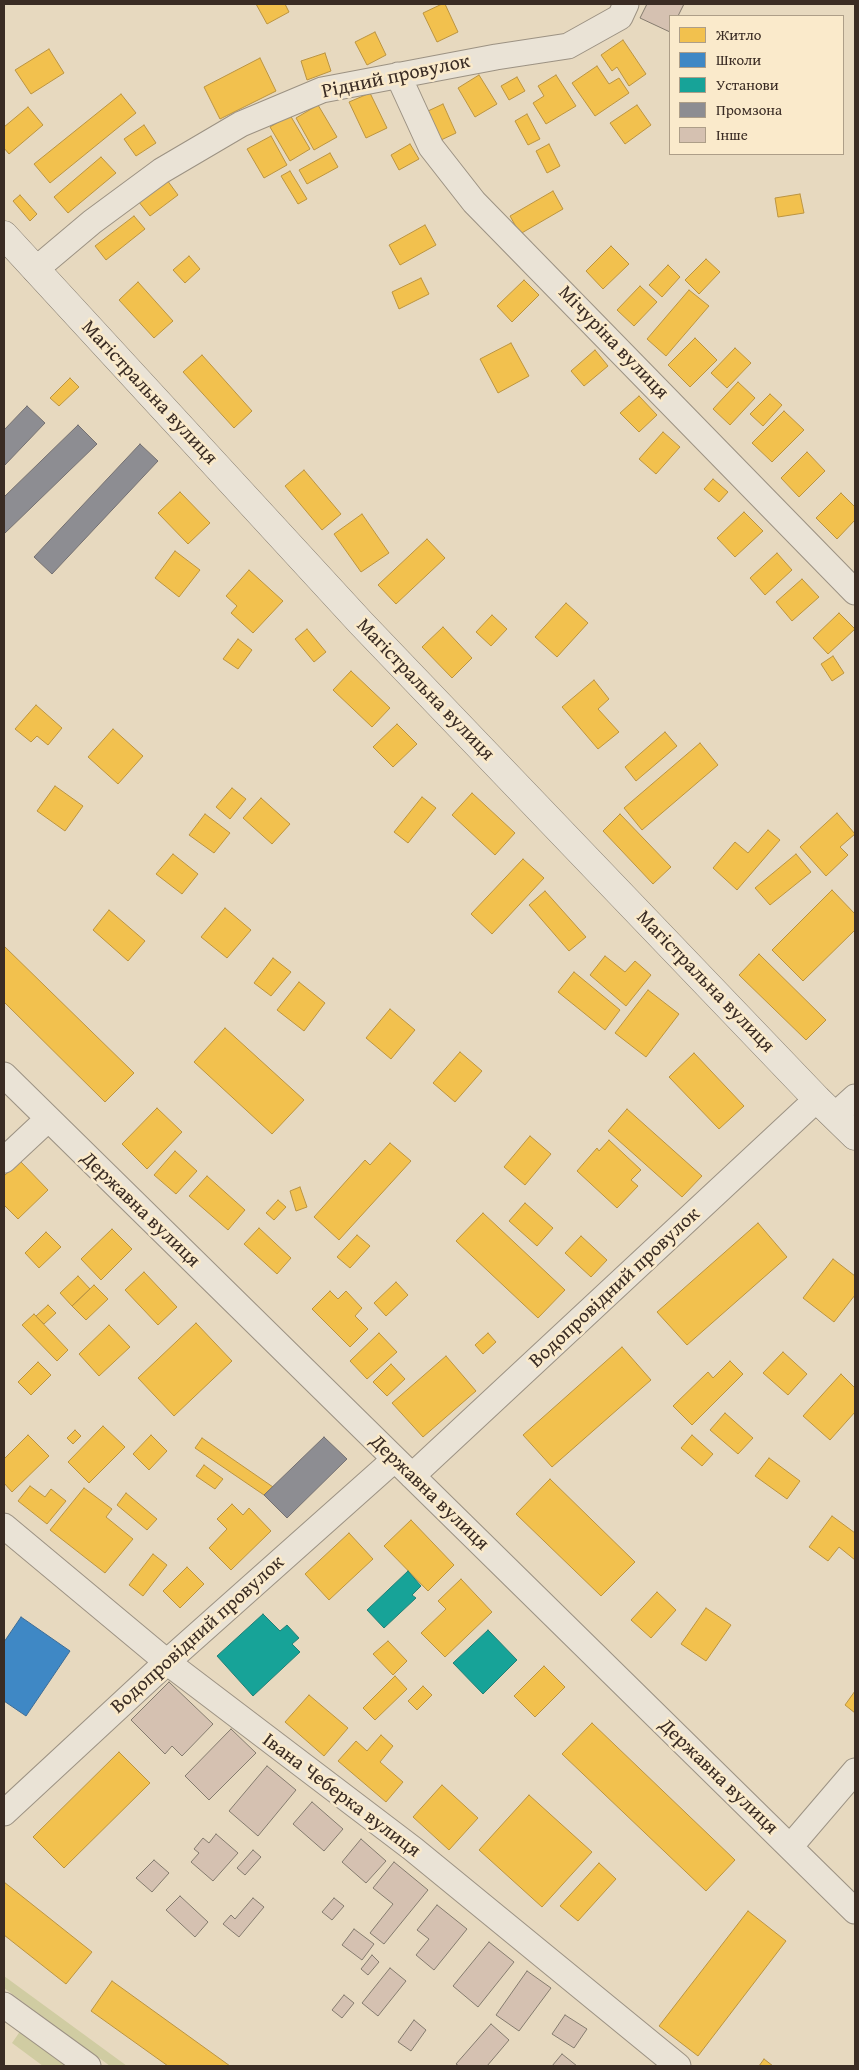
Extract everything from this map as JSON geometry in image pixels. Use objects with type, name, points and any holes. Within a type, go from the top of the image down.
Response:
[{"type":"main road","name":"Магістральна вулиця","points":[[4,235],[361,623],[855,1136]]},
{"type":"street","name":"Рідний провулок","points":[[35,270],[92,222],[160,170],[241,124],[322,90],[568,46],[623,10]]},
{"type":"street","name":"Мічуріна вулиця","points":[[398,75],[431,147],[474,202],[855,592]]},
{"type":"street","name":"Державна вулиця","points":[[4,1075],[855,1911]]},
{"type":"street","name":"Водопровідний провулок","points":[[4,1813],[166,1662],[403,1468],[826,1108],[855,1097]]},
{"type":"street","points":[[4,1160],[48,1119]]},
{"type":"street","name":"Івана Чеберка вулиця","points":[[4,1526],[166,1662],[406,1844],[678,2066]]},
{"type":"street","points":[[790,1847],[855,1771]]},
{"type":"street","points":[[4,2005],[88,2066]]},
{"type":"shaded area","points":[[4,1976],[127,2066],[110,2066],[4,1988]]},
{"type":"shaded area","points":[[21,2030],[71,2066],[43,2066],[12,2043]]},
{"type":"building: Житло","points":[[256,4],[285,4],[289,12],[267,24]]},
{"type":"building: Житло","points":[[445,4],[458,32],[437,42],[423,13]]},
{"type":"building: Житло","points":[[375,32],[386,55],[367,65],[355,42]]},
{"type":"building: Житло","points":[[623,40],[646,74],[629,86],[617,67],[612,71],[601,55]]},
{"type":"building: Житло","points":[[49,49],[64,73],[31,94],[15,70]]},
{"type":"building: Житло","points":[[325,53],[331,71],[307,80],[301,61]]},
{"type":"building: Житло","points":[[260,58],[276,91],[220,119],[204,87]]},
{"type":"building: Житло","points":[[597,66],[609,84],[619,78],[629,93],[595,116],[572,83]]},
{"type":"building: Житло","points":[[479,75],[497,104],[475,117],[458,88]]},
{"type":"building: Житло","points":[[556,75],[576,106],[546,124],[533,103],[544,96],[538,86]]},
{"type":"building: Житло","points":[[517,77],[525,91],[509,100],[501,86]]},
{"type":"building: Житло","points":[[370,93],[387,128],[366,138],[349,102]]},
{"type":"building: Житло","points":[[121,94],[136,113],[50,183],[34,164]]},
{"type":"building: Житло","points":[[443,104],[456,133],[441,140],[428,111]]},
{"type":"building: Житло","points":[[318,105],[337,137],[314,150],[296,118]]},
{"type":"building: Житло","points":[[637,105],[651,125],[625,144],[610,123]]},
{"type":"building: Житло","points":[[28,107],[43,125],[9,154],[4,148],[4,127]]},
{"type":"building: Житло","points":[[527,114],[540,139],[528,145],[515,121]]},
{"type":"building: Житло","points":[[290,115],[310,149],[290,161],[270,127]]},
{"type":"building: Житло","points":[[144,125],[156,143],[136,156],[124,139]]},
{"type":"building: Житло","points":[[271,136],[287,165],[264,178],[247,149]]},
{"type":"building: Житло","points":[[410,144],[419,159],[399,170],[391,155]]},
{"type":"building: Житло","points":[[549,144],[560,166],[547,173],[536,151]]},
{"type":"building: Житло","points":[[330,153],[338,167],[307,184],[299,170]]},
{"type":"building: Житло","points":[[101,157],[116,173],[68,213],[54,197]]},
{"type":"building: Житло","points":[[290,171],[307,199],[298,204],[281,176]]},
{"type":"building: Житло","points":[[167,180],[178,195],[150,216],[138,201]]},
{"type":"building: Житло","points":[[553,191],[563,209],[520,234],[510,216]]},
{"type":"building: Житло","points":[[800,194],[804,213],[778,217],[775,198]]},
{"type":"building: Житло","points":[[20,195],[37,214],[30,221],[13,201]]},
{"type":"building: Житло","points":[[134,216],[145,229],[106,260],[95,246]]},
{"type":"building: Житло","points":[[425,225],[436,245],[400,265],[389,245]]},
{"type":"building: Житло","points":[[611,246],[629,264],[603,289],[586,271]]},
{"type":"building: Житло","points":[[189,256],[200,269],[185,283],[173,270]]},
{"type":"building: Житло","points":[[706,259],[720,272],[699,294],[685,280]]},
{"type":"building: Житло","points":[[668,265],[680,277],[662,297],[649,285]]},
{"type":"building: Житло","points":[[421,278],[429,294],[399,309],[392,292]]},
{"type":"building: Житло","points":[[524,280],[539,295],[512,322],[497,306]]},
{"type":"building: Житло","points":[[138,282],[173,321],[154,338],[119,300]]},
{"type":"building: Житло","points":[[640,286],[657,302],[634,326],[617,310]]},
{"type":"building: Житло","points":[[689,290],[709,306],[666,356],[647,339]]},
{"type":"building: Житло","points":[[695,338],[717,360],[690,387],[668,365]]},
{"type":"building: Житло","points":[[511,343],[529,376],[498,393],[480,359]]},
{"type":"building: Житло","points":[[735,348],[751,363],[727,388],[711,373]]},
{"type":"building: Житло","points":[[595,350],[608,366],[584,386],[571,371]]},
{"type":"building: Житло","points":[[202,355],[252,411],[234,428],[183,372]]},
{"type":"building: Житло","points":[[70,378],[79,387],[59,406],[50,398]]},
{"type":"building: Житло","points":[[738,382],[755,398],[730,425],[713,409]]},
{"type":"building: Житло","points":[[770,394],[782,405],[763,426],[750,414]]},
{"type":"building: Житло","points":[[639,396],[657,415],[639,432],[620,413]]},
{"type":"building: Житло","points":[[784,411],[804,430],[772,462],[752,443]]},
{"type":"building: Житло","points":[[663,432],[680,447],[656,474],[639,459]]},
{"type":"building: Житло","points":[[807,452],[825,471],[799,497],[781,478]]},
{"type":"building: Житло","points":[[304,470],[341,514],[322,530],[285,486]]},
{"type":"building: Житло","points":[[713,479],[728,492],[719,502],[704,489]]},
{"type":"building: Житло","points":[[180,492],[210,523],[188,544],[158,513]]},
{"type":"building: Житло","points":[[841,493],[855,507],[855,520],[837,539],[816,518]]},
{"type":"building: Житло","points":[[744,512],[763,531],[735,557],[717,538]]},
{"type":"building: Житло","points":[[362,514],[389,553],[361,572],[334,534]]},
{"type":"building: Житло","points":[[427,539],[445,558],[396,604],[378,585]]},
{"type":"building: Житло","points":[[175,551],[200,570],[179,597],[155,578]]},
{"type":"building: Житло","points":[[777,553],[792,570],[765,595],[750,578]]},
{"type":"building: Житло","points":[[249,570],[283,601],[253,633],[231,613],[237,606],[226,596]]},
{"type":"building: Житло","points":[[802,579],[819,597],[792,621],[776,602]]},
{"type":"building: Житло","points":[[566,603],[588,623],[557,657],[535,637]]},
{"type":"building: Житло","points":[[839,613],[855,629],[828,654],[813,638]]},
{"type":"building: Житло","points":[[492,615],[507,629],[491,646],[476,632]]},
{"type":"building: Житло","points":[[443,627],[472,658],[452,678],[422,647]]},
{"type":"building: Житло","points":[[307,629],[326,652],[314,662],[295,639]]},
{"type":"building: Житло","points":[[238,639],[252,650],[238,669],[223,659]]},
{"type":"building: Житло","points":[[833,656],[844,673],[832,681],[821,664]]},
{"type":"building: Житло","points":[[351,671],[390,708],[372,727],[333,690]]},
{"type":"building: Житло","points":[[594,680],[609,699],[598,709],[619,732],[598,749],[562,707]]},
{"type":"building: Житло","points":[[36,705],[62,728],[48,745],[37,736],[31,742],[15,729]]},
{"type":"building: Житло","points":[[397,724],[417,744],[393,767],[373,747]]},
{"type":"building: Житло","points":[[113,729],[143,756],[118,784],[88,757]]},
{"type":"building: Житло","points":[[665,732],[677,746],[636,781],[625,767]]},
{"type":"building: Житло","points":[[700,743],[718,765],[642,830],[624,808]]},
{"type":"building: Житло","points":[[55,786],[83,806],[65,831],[37,811]]},
{"type":"building: Житло","points":[[232,788],[246,799],[230,819],[216,807]]},
{"type":"building: Житло","points":[[472,793],[515,833],[495,855],[452,815]]},
{"type":"building: Житло","points":[[422,797],[436,808],[408,843],[394,832]]},
{"type":"building: Житло","points":[[261,798],[290,824],[272,844],[243,818]]},
{"type":"building: Житло","points":[[837,813],[855,834],[840,847],[848,855],[826,876],[800,847]]},
{"type":"building: Житло","points":[[205,814],[230,833],[214,853],[189,835]]},
{"type":"building: Житло","points":[[620,814],[671,867],[653,884],[603,831]]},
{"type":"building: Житло","points":[[768,830],[780,840],[737,890],[713,868],[735,842],[748,853]]},
{"type":"building: Житло","points":[[173,854],[198,874],[182,894],[156,874]]},
{"type":"building: Житло","points":[[796,854],[811,872],[770,905],[755,888]]},
{"type":"building: Житло","points":[[523,859],[544,878],[492,934],[471,914]]},
{"type":"building: Житло","points":[[832,890],[855,914],[855,930],[803,981],[772,950]]},
{"type":"building: Житло","points":[[545,891],[586,937],[569,951],[529,905]]},
{"type":"building: Житло","points":[[225,908],[251,930],[227,958],[201,937]]},
{"type":"building: Житло","points":[[109,910],[145,941],[128,961],[93,930]]},
{"type":"building: Житло","points":[[4,946],[134,1073],[105,1102],[4,1002]]},
{"type":"building: Житло","points":[[759,954],[826,1020],[806,1040],[739,975]]},
{"type":"building: Житло","points":[[605,956],[625,972],[635,961],[651,975],[626,1006],[590,975]]},
{"type":"building: Житло","points":[[273,958],[291,972],[271,996],[254,983]]},
{"type":"building: Житло","points":[[574,972],[620,1010],[605,1030],[558,992]]},
{"type":"building: Житло","points":[[299,982],[325,1003],[304,1031],[277,1010]]},
{"type":"building: Житло","points":[[648,990],[679,1014],[646,1057],[615,1033]]},
{"type":"building: Житло","points":[[390,1009],[415,1030],[391,1059],[366,1038]]},
{"type":"building: Житло","points":[[225,1028],[304,1100],[272,1134],[194,1062]]},
{"type":"building: Житло","points":[[460,1052],[482,1071],[455,1102],[433,1083]]},
{"type":"building: Житло","points":[[694,1053],[744,1106],[719,1129],[669,1077]]},
{"type":"building: Житло","points":[[157,1108],[182,1132],[147,1169],[122,1144]]},
{"type":"building: Житло","points":[[627,1109],[702,1176],[682,1197],[608,1131]]},
{"type":"building: Житло","points":[[530,1136],[551,1154],[525,1185],[504,1167]]},
{"type":"building: Житло","points":[[609,1140],[641,1170],[631,1180],[638,1186],[617,1208],[577,1171],[597,1148],[599,1151]]},
{"type":"building: Житло","points":[[390,1143],[411,1161],[339,1240],[314,1217],[365,1160],[370,1165]]},
{"type":"building: Житло","points":[[175,1151],[197,1171],[176,1194],[154,1175]]},
{"type":"building: Житло","points":[[20,1161],[48,1190],[18,1219],[4,1205],[4,1176]]},
{"type":"building: Житло","points":[[207,1176],[245,1210],[228,1230],[189,1196]]},
{"type":"building: Житло","points":[[300,1187],[307,1207],[296,1211],[290,1191]]},
{"type":"building: Житло","points":[[278,1200],[286,1207],[274,1220],[266,1213]]},
{"type":"building: Житло","points":[[525,1203],[553,1228],[537,1246],[509,1221]]},
{"type":"building: Житло","points":[[483,1213],[565,1290],[538,1318],[456,1241]]},
{"type":"building: Житло","points":[[758,1223],[787,1257],[687,1345],[657,1312]]},
{"type":"building: Житло","points":[[259,1228],[291,1258],[277,1274],[244,1244]]},
{"type":"building: Житло","points":[[112,1229],[132,1249],[101,1280],[81,1259]]},
{"type":"building: Житло","points":[[46,1232],[61,1247],[39,1268],[25,1253]]},
{"type":"building: Житло","points":[[357,1235],[370,1246],[350,1268],[337,1257]]},
{"type":"building: Житло","points":[[581,1236],[607,1260],[591,1277],[565,1253]]},
{"type":"building: Житло","points":[[833,1259],[855,1276],[855,1295],[834,1322],[803,1298]]},
{"type":"building: Житло","points":[[144,1272],[177,1307],[158,1325],[125,1290]]},
{"type":"building: Житло","points":[[78,1276],[90,1289],[72,1306],[60,1293]]},
{"type":"building: Житло","points":[[396,1282],[408,1295],[386,1316],[374,1303]]},
{"type":"building: Житло","points":[[94,1285],[108,1299],[86,1320],[72,1306]]},
{"type":"building: Житло","points":[[330,1291],[338,1299],[346,1291],[362,1308],[355,1316],[368,1329],[350,1347],[312,1309]]},
{"type":"building: Житло","points":[[48,1305],[56,1313],[44,1324],[36,1316]]},
{"type":"building: Житло","points":[[34,1314],[68,1350],[57,1361],[22,1325]]},
{"type":"building: Житло","points":[[196,1323],[232,1361],[174,1416],[138,1378]]},
{"type":"building: Житло","points":[[109,1325],[130,1347],[99,1376],[79,1354]]},
{"type":"building: Житло","points":[[379,1333],[397,1352],[367,1379],[350,1361]]},
{"type":"building: Житло","points":[[488,1333],[496,1342],[483,1354],[475,1345]]},
{"type":"building: Житло","points":[[622,1347],[651,1380],[552,1467],[523,1435]]},
{"type":"building: Житло","points":[[783,1352],[807,1374],[788,1395],[763,1373]]},
{"type":"building: Житло","points":[[446,1356],[476,1391],[423,1437],[392,1403]]},
{"type":"building: Житло","points":[[730,1361],[743,1374],[692,1425],[673,1406],[708,1372],[713,1378]]},
{"type":"building: Житло","points":[[38,1362],[51,1375],[31,1395],[18,1382]]},
{"type":"building: Житло","points":[[391,1364],[405,1379],[387,1396],[373,1382]]},
{"type":"building: Житло","points":[[841,1374],[855,1388],[855,1412],[830,1440],[803,1416]]},
{"type":"building: Житло","points":[[725,1413],[753,1438],[738,1454],[710,1430]]},
{"type":"building: Житло","points":[[103,1426],[125,1447],[89,1483],[68,1462]]},
{"type":"building: Житло","points":[[75,1430],[81,1436],[73,1444],[67,1438]]},
{"type":"building: Житло","points":[[28,1435],[49,1456],[12,1492],[4,1483],[4,1459]]},
{"type":"building: Житло","points":[[151,1435],[167,1451],[149,1470],[133,1454]]},
{"type":"building: Житло","points":[[692,1435],[713,1454],[702,1466],[681,1448]]},
{"type":"building: Житло","points":[[202,1438],[273,1487],[264,1495],[195,1448]]},
{"type":"building: Житло","points":[[769,1458],[800,1481],[787,1499],[755,1476]]},
{"type":"building: Житло","points":[[204,1465],[223,1479],[215,1489],[196,1476]]},
{"type":"building: Житло","points":[[550,1479],[635,1562],[601,1596],[516,1514]]},
{"type":"building: Житло","points":[[30,1486],[45,1497],[51,1489],[66,1501],[47,1524],[18,1501]]},
{"type":"building: Житло","points":[[84,1488],[112,1509],[106,1517],[133,1539],[105,1573],[50,1530]]},
{"type":"building: Житло","points":[[126,1493],[157,1519],[147,1530],[117,1505]]},
{"type":"building: Житло","points":[[232,1504],[243,1515],[249,1508],[271,1531],[231,1570],[209,1548],[227,1529],[217,1519]]},
{"type":"building: Житло","points":[[832,1516],[855,1533],[855,1560],[839,1547],[828,1561],[809,1547]]},
{"type":"building: Житло","points":[[411,1520],[454,1565],[428,1591],[384,1546]]},
{"type":"building: Житло","points":[[349,1533],[373,1559],[329,1600],[305,1574]]},
{"type":"building: Житло","points":[[153,1554],[167,1565],[143,1596],[129,1585]]},
{"type":"building: Житло","points":[[187,1567],[204,1584],[180,1608],[163,1591]]},
{"type":"building: Житло","points":[[461,1579],[492,1612],[445,1657],[421,1633],[446,1609],[438,1601]]},
{"type":"building: Житло","points":[[657,1592],[676,1610],[651,1638],[631,1620]]},
{"type":"building: Житло","points":[[706,1608],[731,1625],[706,1661],[681,1644]]},
{"type":"building: Житло","points":[[388,1641],[407,1661],[393,1675],[373,1654]]},
{"type":"building: Житло","points":[[544,1666],[565,1687],[535,1717],[514,1696]]},
{"type":"building: Житло","points":[[395,1676],[407,1689],[375,1720],[363,1708]]},
{"type":"building: Житло","points":[[423,1686],[432,1695],[417,1710],[408,1701]]},
{"type":"building: Житло","points":[[855,1691],[855,1713],[845,1705]]},
{"type":"building: Житло","points":[[309,1695],[348,1728],[324,1756],[285,1722]]},
{"type":"building: Житло","points":[[592,1723],[735,1860],[706,1891],[562,1754]]},
{"type":"building: Житло","points":[[381,1735],[393,1746],[380,1762],[403,1782],[386,1802],[338,1761],[356,1741],[367,1751]]},
{"type":"building: Житло","points":[[119,1752],[150,1783],[64,1868],[33,1837]]},
{"type":"building: Житло","points":[[442,1785],[478,1818],[449,1850],[413,1817]]},
{"type":"building: Житло","points":[[529,1795],[592,1852],[542,1907],[479,1850]]},
{"type":"building: Житло","points":[[599,1863],[616,1879],[578,1921],[560,1906]]},
{"type":"building: Житло","points":[[4,1882],[92,1952],[66,1984],[4,1935]]},
{"type":"building: Житло","points":[[748,1911],[786,1941],[698,2056],[659,2026]]},
{"type":"building: Житло","points":[[112,1981],[230,2066],[168,2066],[91,2011]]},
{"type":"building: Житло","points":[[764,2059],[773,2066],[759,2066]]},
{"type":"building: Школи","points":[[21,1617],[70,1651],[26,1716],[4,1701],[4,1642]]},
{"type":"building: Установи","points":[[408,1571],[421,1586],[412,1595],[416,1598],[384,1628],[367,1610]]},
{"type":"building: Установи","points":[[263,1614],[280,1631],[287,1625],[299,1638],[292,1644],[300,1652],[253,1696],[217,1656]]},
{"type":"building: Установи","points":[[488,1630],[517,1660],[483,1694],[453,1663]]},
{"type":"building: Промзона","points":[[27,406],[45,423],[4,466],[4,430]]},
{"type":"building: Промзона","points":[[78,425],[97,444],[4,534],[4,497]]},
{"type":"building: Промзона","points":[[140,444],[158,461],[52,574],[34,557]]},
{"type":"building: Промзона","points":[[324,1437],[347,1459],[287,1518],[264,1495]]},
{"type":"building: Інше","points":[[647,4],[684,4],[678,15],[669,15],[669,32],[640,18]]},
{"type":"building: Інше","points":[[169,1682],[213,1724],[182,1756],[172,1746],[165,1754],[131,1720]]},
{"type":"building: Інше","points":[[231,1729],[256,1753],[209,1800],[185,1776]]},
{"type":"building: Інше","points":[[267,1766],[296,1790],[258,1836],[229,1811]]},
{"type":"building: Інше","points":[[312,1802],[343,1829],[324,1851],[293,1824]]},
{"type":"building: Інше","points":[[216,1834],[238,1853],[213,1881],[191,1862],[199,1853],[194,1849],[203,1838],[209,1843]]},
{"type":"building: Інше","points":[[361,1839],[386,1861],[366,1883],[342,1862]]},
{"type":"building: Інше","points":[[253,1850],[261,1857],[245,1875],[237,1868]]},
{"type":"building: Інше","points":[[154,1860],[169,1873],[152,1892],[136,1878]]},
{"type":"building: Інше","points":[[394,1862],[428,1890],[384,1944],[370,1933],[393,1904],[373,1888]]},
{"type":"building: Інше","points":[[180,1896],[208,1922],[195,1937],[166,1910]]},
{"type":"building: Інше","points":[[253,1898],[264,1907],[239,1937],[223,1924],[231,1915],[235,1919]]},
{"type":"building: Інше","points":[[334,1898],[344,1906],[332,1920],[322,1912]]},
{"type":"building: Інше","points":[[437,1905],[467,1929],[434,1970],[416,1955],[429,1939],[417,1930]]},
{"type":"building: Інше","points":[[354,1929],[374,1944],[362,1960],[342,1945]]},
{"type":"building: Інше","points":[[489,1942],[514,1962],[478,2007],[453,1986]]},
{"type":"building: Інше","points":[[372,1955],[379,1962],[368,1975],[361,1969]]},
{"type":"building: Інше","points":[[390,1968],[406,1981],[378,2016],[362,2003]]},
{"type":"building: Інше","points":[[527,1971],[551,1988],[519,2031],[496,2015]]},
{"type":"building: Інше","points":[[344,1995],[354,2003],[342,2018],[332,2010]]},
{"type":"building: Інше","points":[[565,2015],[587,2029],[574,2048],[552,2034]]},
{"type":"building: Інше","points":[[414,2020],[426,2030],[411,2051],[398,2042]]},
{"type":"building: Інше","points":[[491,2024],[509,2040],[487,2066],[459,2066],[456,2064]]},
{"type":"building: Інше","points":[[562,2054],[577,2066],[552,2066]]}]
